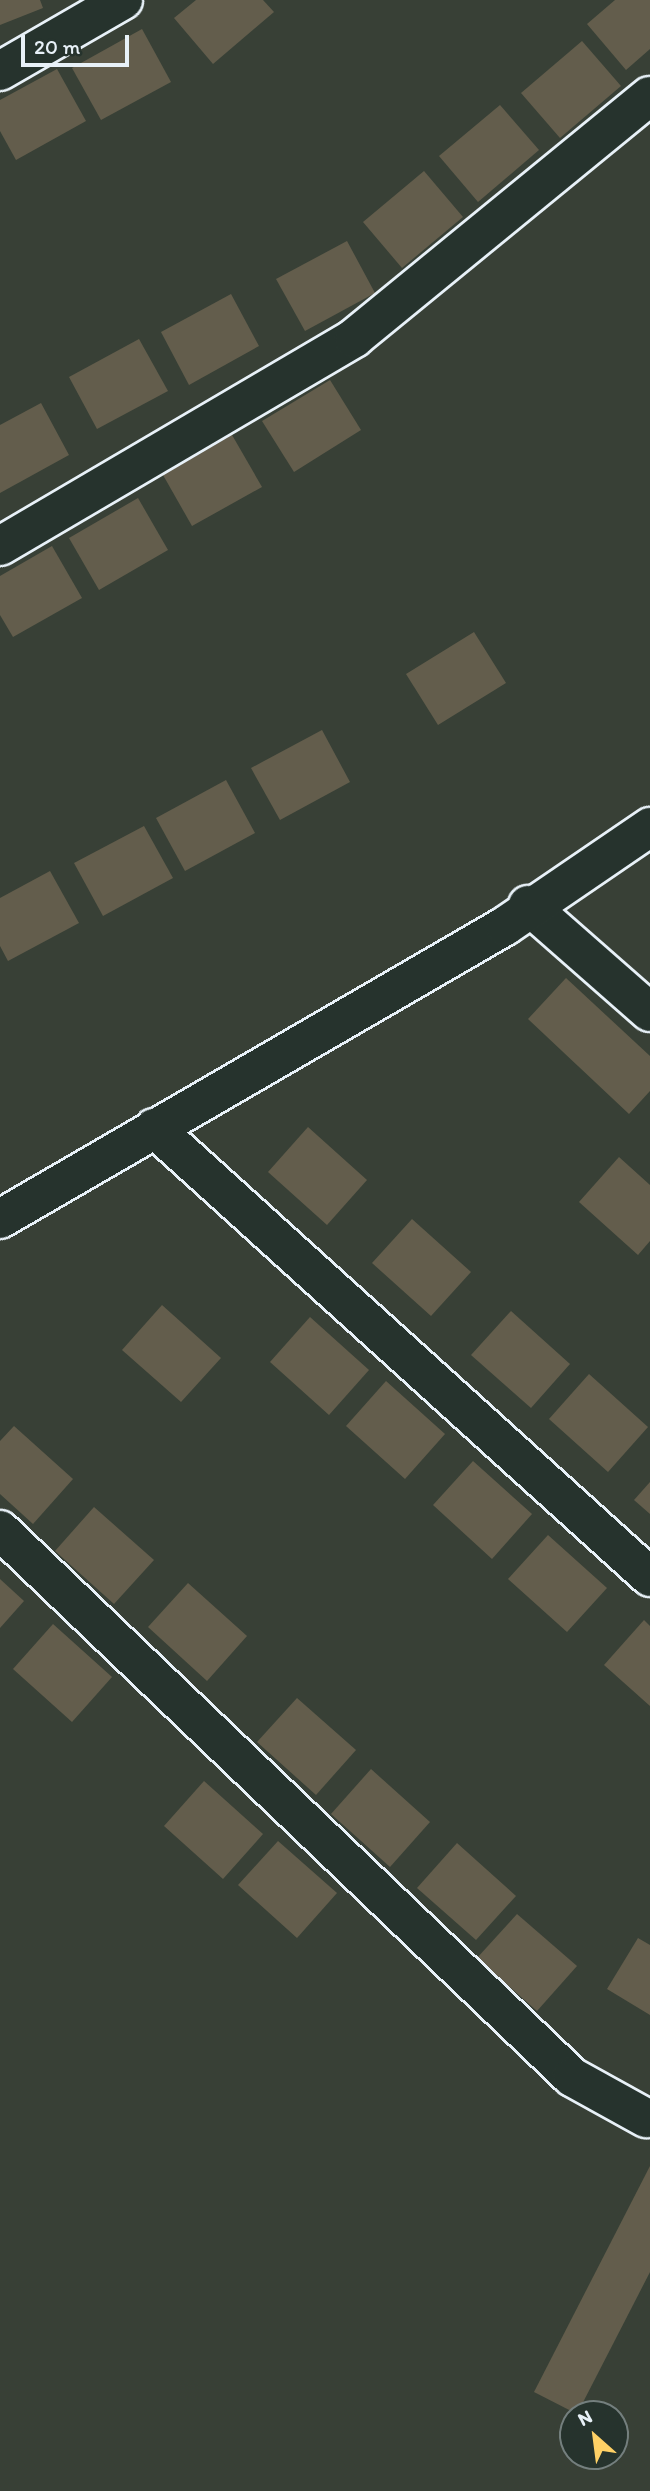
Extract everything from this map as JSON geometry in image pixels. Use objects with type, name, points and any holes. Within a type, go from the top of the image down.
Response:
[{"type":"street","points":[[0,71],[124,0]]},
{"type":"street","points":[[0,547],[354,338],[650,96]]},
{"type":"street","points":[[0,1219],[505,926],[528,905],[650,827]]},
{"type":"street","points":[[528,905],[650,1012]]},
{"type":"street","points":[[154,1128],[650,1577]]},
{"type":"street","points":[[0,1530],[572,2077],[646,2118]]},
{"type":"building","points":[[0,0],[40,0],[43,8],[0,25]]},
{"type":"building","points":[[196,0],[263,0],[274,12],[213,64],[174,18]]},
{"type":"building","points":[[615,0],[650,0],[650,49],[626,70],[587,24]]},
{"type":"building","points":[[142,29],[171,82],[101,120],[72,68]]},
{"type":"building","points":[[582,41],[621,86],[560,138],[521,93]]},
{"type":"building","points":[[57,69],[86,121],[16,160],[0,131],[0,100]]},
{"type":"building","points":[[500,105],[539,150],[478,202],[439,156]]},
{"type":"building","points":[[424,171],[463,217],[402,268],[363,222]]},
{"type":"building","points":[[347,241],[375,293],[305,331],[276,279]]},
{"type":"building","points":[[231,294],[259,346],[189,385],[161,332]]},
{"type":"building","points":[[139,339],[168,391],[97,429],[69,377]]},
{"type":"building","points":[[330,380],[361,430],[294,472],[262,421]]},
{"type":"building","points":[[41,403],[69,455],[0,493],[0,425]]},
{"type":"building","points":[[232,435],[262,487],[192,526],[163,475]]},
{"type":"building","points":[[138,498],[168,550],[99,590],[69,538]]},
{"type":"building","points":[[52,546],[82,598],[13,637],[0,615],[0,576]]},
{"type":"building","points":[[474,632],[506,683],[438,725],[406,674]]},
{"type":"building","points":[[322,730],[350,782],[280,820],[251,768]]},
{"type":"building","points":[[226,780],[255,833],[185,871],[156,818]]},
{"type":"building","points":[[144,826],[173,878],[103,916],[74,863]]},
{"type":"building","points":[[50,871],[79,923],[8,961],[0,946],[0,898]]},
{"type":"building","points":[[566,978],[650,1056],[650,1091],[629,1114],[528,1019]]},
{"type":"building","points":[[308,1127],[367,1180],[327,1225],[268,1172]]},
{"type":"building","points":[[619,1157],[650,1185],[650,1241],[638,1255],[579,1202]]},
{"type":"building","points":[[412,1219],[471,1272],[431,1316],[372,1263]]},
{"type":"building","points":[[162,1305],[221,1358],[181,1402],[122,1350]]},
{"type":"building","points":[[511,1311],[570,1364],[531,1408],[471,1355]]},
{"type":"building","points":[[310,1317],[369,1370],[329,1415],[270,1362]]},
{"type":"building","points":[[589,1374],[648,1427],[608,1472],[549,1419]]},
{"type":"building","points":[[386,1381],[445,1434],[405,1479],[346,1426]]},
{"type":"building","points":[[14,1426],[73,1479],[33,1524],[0,1494],[0,1441]]},
{"type":"building","points":[[473,1461],[532,1514],[492,1559],[433,1505]]},
{"type":"building","points":[[650,1482],[650,1514],[634,1500]]},
{"type":"building","points":[[94,1507],[154,1560],[114,1604],[55,1551]]},
{"type":"building","points":[[548,1535],[607,1588],[567,1632],[508,1579]]},
{"type":"building","points":[[0,1579],[24,1601],[0,1628]]},
{"type":"building","points":[[188,1583],[247,1636],[207,1681],[148,1627]]},
{"type":"building","points":[[644,1620],[650,1626],[650,1706],[604,1665]]},
{"type":"building","points":[[53,1624],[112,1677],[72,1722],[13,1669]]},
{"type":"building","points":[[297,1698],[356,1750],[316,1795],[257,1742]]},
{"type":"building","points":[[371,1769],[430,1822],[390,1867],[331,1814]]},
{"type":"building","points":[[204,1781],[263,1834],[223,1879],[164,1826]]},
{"type":"building","points":[[278,1841],[337,1893],[297,1938],[238,1885]]},
{"type":"building","points":[[457,1843],[516,1896],[476,1940],[417,1888]]},
{"type":"building","points":[[517,1914],[577,1966],[537,2011],[477,1958]]},
{"type":"building","points":[[638,1938],[650,1945],[650,2015],[607,1989]]},
{"type":"building","points":[[650,2166],[650,2272],[584,2400],[559,2400],[559,2405],[534,2392]]}]
